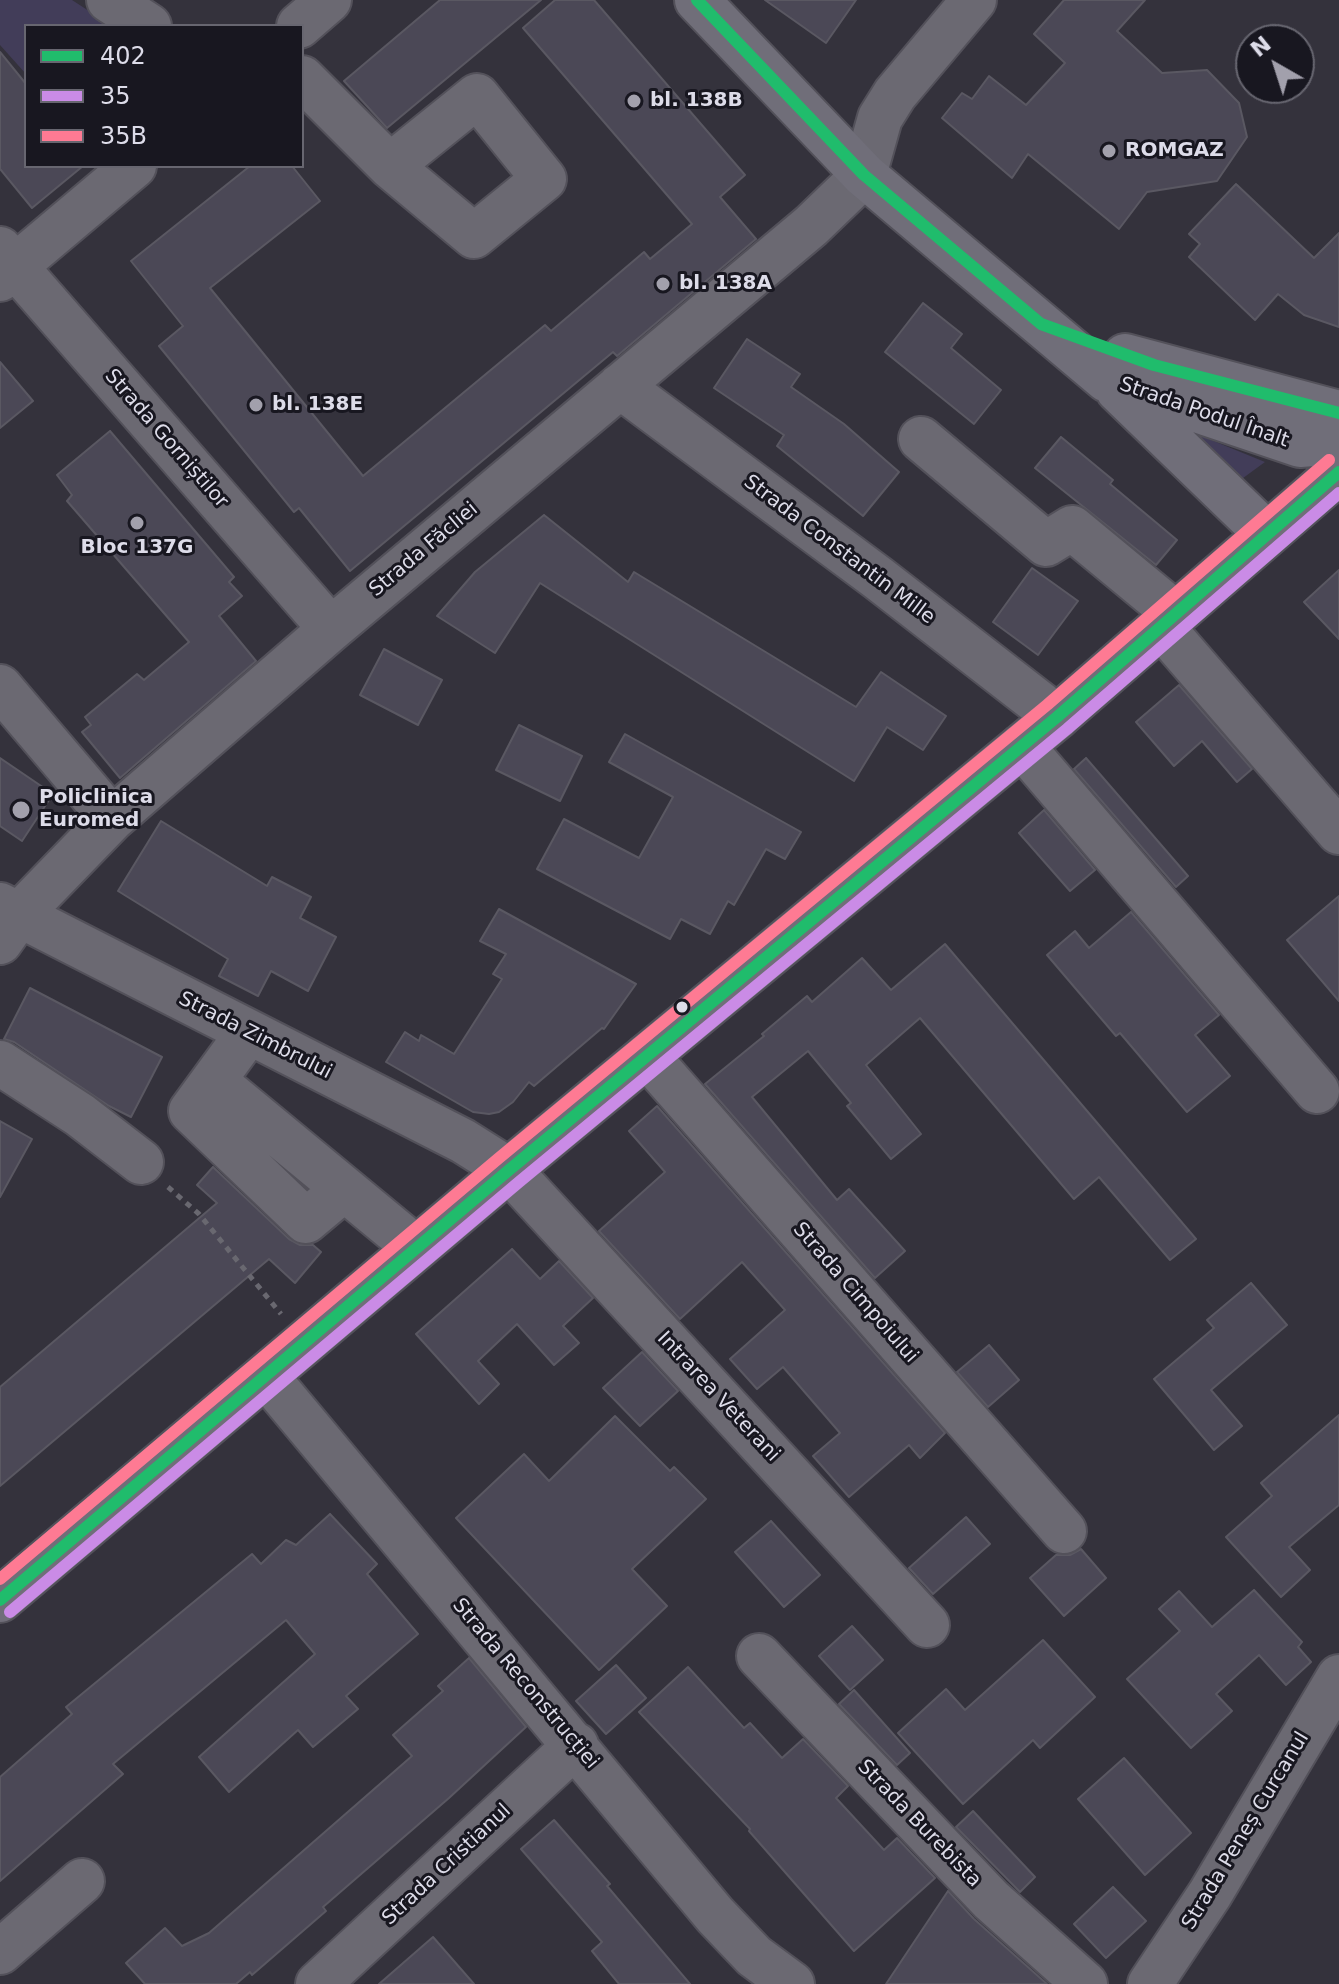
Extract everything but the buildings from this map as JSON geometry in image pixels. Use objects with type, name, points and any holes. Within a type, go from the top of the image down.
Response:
[{"type":"main road","name":"Strada Podul Înalt","points":[[697,0],[864,175],[1107,380],[1300,445],[1339,442]]},
{"type":"main road","name":"Strada Podul Înalt","points":[[1041,324],[1154,365],[1339,413]]},
{"type":"main road","points":[[1107,380],[1267,534]]},
{"type":"main road","points":[[0,1600],[509,1170],[1057,717],[1339,472]]},
{"type":"street","points":[[109,0],[146,24]]},
{"type":"street","points":[[301,24],[329,0]]},
{"type":"street","points":[[864,175],[880,118],[895,94],[974,0]]},
{"type":"street","points":[[304,80],[390,166]]},
{"type":"street","points":[[5,265],[131,168]]},
{"type":"street","name":"Strada Făcliei","points":[[6,920],[112,819],[331,629],[811,226],[864,175]]},
{"type":"street","name":"Strada Gorniștilor","points":[[5,265],[331,629]]},
{"type":"street","name":"Strada Constantin Mille","points":[[620,386],[878,578],[1057,717]]},
{"type":"street","points":[[921,439],[1046,544],[1072,528],[1168,620],[1339,832]]},
{"type":"street","points":[[0,687],[112,819]]},
{"type":"street","points":[[1022,746],[1317,1091]]},
{"type":"street","name":"Strada Zimbrului","points":[[6,920],[248,1033],[463,1141],[509,1170]]},
{"type":"street","points":[[248,1033],[214,1081],[416,1248]]},
{"type":"street","name":"Strada Cimpoiului","points":[[647,1056],[1064,1531]]},
{"type":"street","points":[[0,1063],[80,1115],[141,1162]]},
{"type":"street","name":"Intrarea Veterani","points":[[509,1170],[927,1625]]},
{"type":"street","name":"Strada Reconstrucției","points":[[266,1376],[715,1915],[746,1970],[792,1984]]},
{"type":"street","name":"Strada Burebista","points":[[759,1656],[991,1900],[1085,1984]]},
{"type":"street","name":"Strada Peneș Curcanul","points":[[1150,1984],[1210,1894],[1339,1677]]},
{"type":"street","name":"Strada Cristianul","points":[[318,1984],[576,1745]]},
{"type":"street","points":[[0,1952],[82,1881]]},
{"type":"path","points":[[141,1162],[199,1214],[283,1317]]},
{"type":"shaded area","points":[[0,0],[72,0],[109,24],[24,24],[24,72],[0,45]]},
{"type":"shaded area","points":[[1194,433],[1265,462],[1239,481]]},
{"type":"transit line","name":"402","points":[[697,0],[864,175],[1041,324],[1154,365],[1339,413]]},
{"type":"transit line","name":"35B","points":[[0,1579],[499,1158],[1047,705],[1329,460]]},
{"type":"transit line","name":"402","points":[[0,1600],[509,1170],[1057,717],[1339,472]]},
{"type":"transit line","name":"35","points":[[10,1612],[519,1182],[1067,729],[1339,493]]},
{"type":"place","name":"bl. 138B","points":[[634,101]]},
{"type":"place","name":"ROMGAZ","points":[[1109,151]]},
{"type":"place","name":"bl. 138A","points":[[663,284]]},
{"type":"place","name":"bl. 138E","points":[[256,405]]},
{"type":"place","name":"Bloc 137G","points":[[137,523]]},
{"type":"place","name":"Policlinica Euromed","points":[[21,810]]}]
